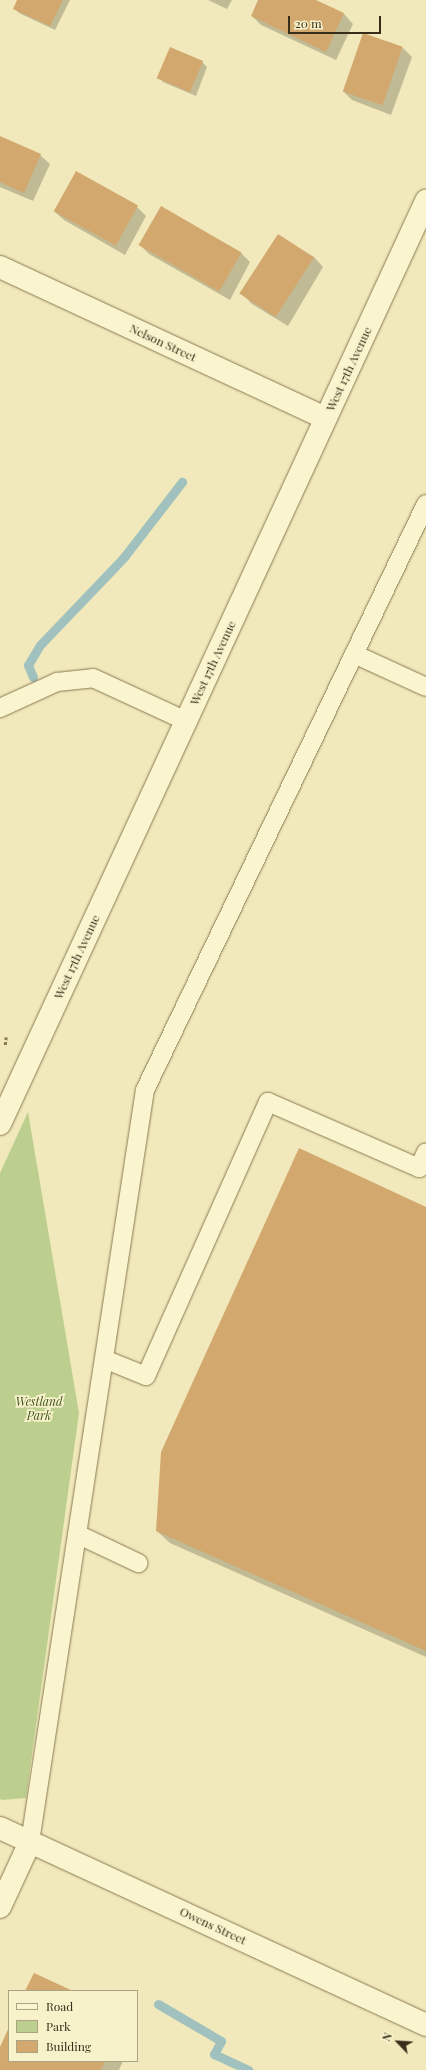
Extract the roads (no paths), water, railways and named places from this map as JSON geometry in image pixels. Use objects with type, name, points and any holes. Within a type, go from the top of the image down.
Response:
[{"type":"street","name":"West 17th Avenue","points":[[0,1124],[426,201]]},
{"type":"street","name":"Nelson Street","points":[[0,267],[326,418]]},
{"type":"street","name":"Owens Street","points":[[0,1828],[426,2025]]},
{"type":"street","points":[[0,1907],[30,1842]]},
{"type":"lane","points":[[30,1842],[145,1090],[426,504]]},
{"type":"lane","points":[[354,654],[426,687]]},
{"type":"lane","points":[[0,708],[57,682],[93,678],[186,721]]},
{"type":"lane","points":[[104,1359],[146,1376],[268,1102],[419,1168],[426,1152]]},
{"type":"lane","points":[[77,1534],[138,1563]]},
{"type":"waterway","points":[[33,677],[28,665],[40,645],[124,557],[182,482]]},
{"type":"waterway","points":[[158,2004],[221,2041],[214,2054],[249,2070]]},
{"type":"park label","name":"Westland Park","points":[[39,1409]]}]
